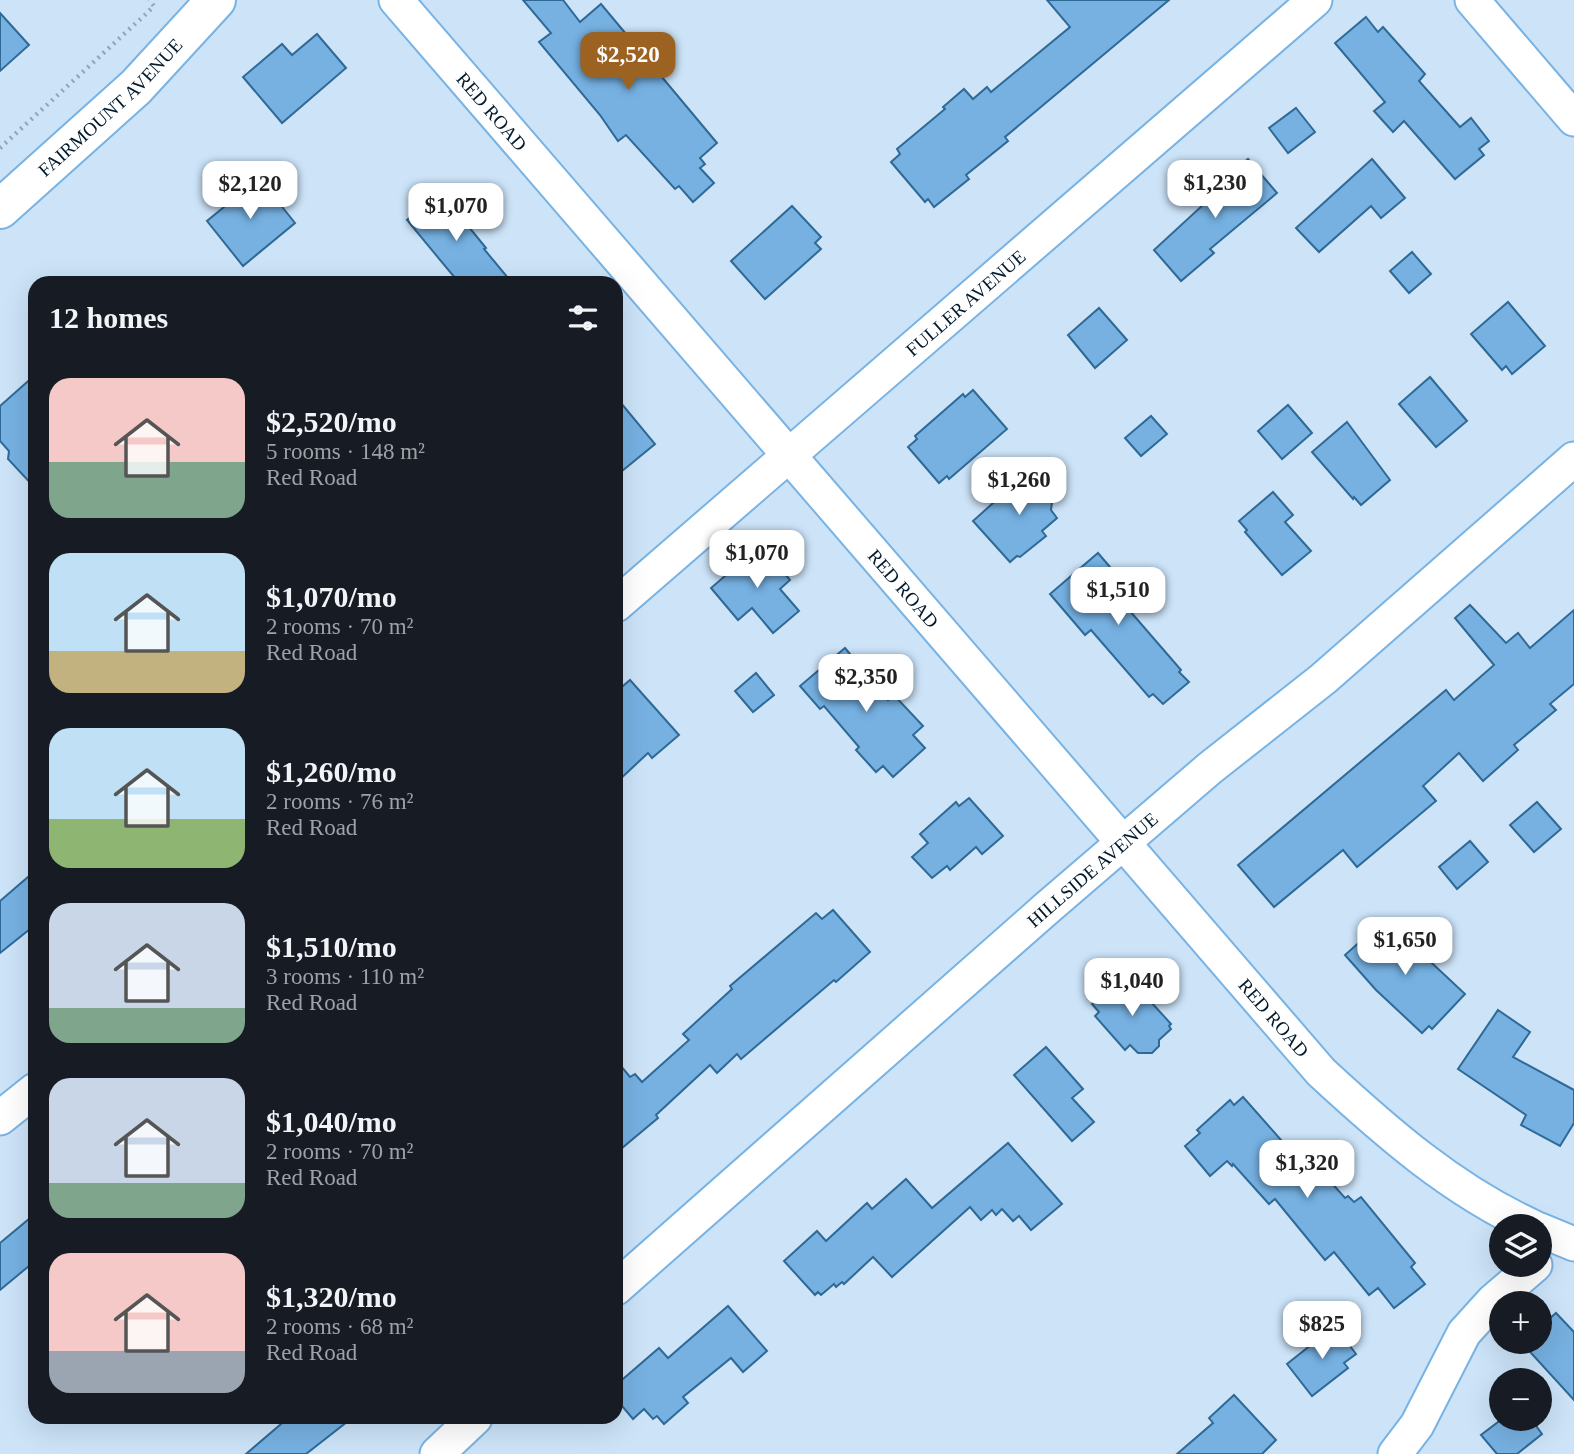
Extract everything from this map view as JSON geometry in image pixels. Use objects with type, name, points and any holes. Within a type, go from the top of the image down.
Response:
[{"type":"main road","name":"FAIRMOUNT AVENUE","points":[[0,209],[136,87],[201,6]]},
{"type":"street","name":"RED ROAD","points":[[396,0],[1321,1072],[1385,1131],[1455,1184],[1506,1214]]},
{"type":"street","name":"FULLER AVENUE","points":[[623,599],[1315,0]]},
{"type":"street","points":[[1472,0],[1574,119]]},
{"type":"street","name":"HILLSIDE AVENUE","points":[[623,1282],[1210,768],[1323,679],[1574,459]]},
{"type":"street","points":[[0,1118],[28,1096]]},
{"type":"street","points":[[1395,1454],[1417,1425],[1464,1333],[1493,1301],[1521,1277]]},
{"type":"street","points":[[437,1454],[469,1424]]},
{"type":"path","points":[[0,148],[147,13],[153,6],[149,0]]},
{"type":"building","points":[[523,0],[563,0],[580,22],[601,4],[717,143],[700,158],[705,164],[700,168],[714,183],[693,202],[679,186],[675,189],[626,135],[618,141],[600,115],[539,42],[551,33]]},
{"type":"building","points":[[1047,0],[1169,0],[1005,137],[1008,141],[966,175],[969,179],[934,207],[928,199],[925,202],[891,162],[900,154],[897,149],[945,109],[943,107],[964,89],[973,99],[987,87],[991,92],[1070,27]]},
{"type":"building","points":[[0,13],[29,45],[0,71]]},
{"type":"building","points":[[1366,17],[1378,32],[1383,27],[1425,74],[1419,81],[1460,127],[1471,118],[1489,141],[1479,149],[1484,155],[1455,179],[1404,121],[1393,132],[1374,111],[1385,102],[1335,43]]},
{"type":"building","points":[[317,34],[346,68],[282,123],[243,77],[282,44],[292,55]]},
{"type":"building","points":[[1296,108],[1315,132],[1288,153],[1269,128]]},
{"type":"building","points":[[1248,159],[1277,193],[1210,249],[1214,253],[1181,281],[1154,250],[1216,193],[1213,189]]},
{"type":"building","points":[[1372,159],[1405,198],[1381,218],[1371,206],[1319,252],[1296,228]]},
{"type":"building","points":[[253,176],[260,185],[263,183],[295,223],[243,266],[207,221],[224,207],[220,203]]},
{"type":"building","points":[[442,191],[466,219],[464,221],[506,276],[453,276],[407,220]]},
{"type":"building","points":[[792,206],[821,237],[815,243],[821,249],[765,299],[731,261]]},
{"type":"building","points":[[1412,252],[1431,274],[1409,293],[1390,271]]},
{"type":"building","points":[[1508,302],[1545,346],[1512,374],[1506,366],[1502,370],[1471,334]]},
{"type":"building","points":[[1099,308],[1127,340],[1095,368],[1068,335]]},
{"type":"building","points":[[1430,377],[1467,421],[1436,447],[1399,404]]},
{"type":"building","points":[[28,381],[28,480],[8,459],[9,451],[0,441],[0,406]]},
{"type":"building","points":[[973,390],[1007,429],[949,479],[947,476],[939,483],[908,447],[917,439],[915,436],[963,394],[965,397]]},
{"type":"building","points":[[623,405],[655,444],[623,470]]},
{"type":"building","points":[[1288,405],[1312,433],[1282,459],[1258,431]]},
{"type":"building","points":[[1151,416],[1167,434],[1141,456],[1125,438]]},
{"type":"building","points":[[1347,422],[1390,480],[1361,505],[1312,452]]},
{"type":"building","points":[[1031,469],[1053,495],[1051,510],[1057,518],[1042,531],[1046,536],[1010,562],[973,521]]},
{"type":"building","points":[[1273,492],[1293,515],[1285,522],[1311,551],[1282,575],[1245,532],[1247,530],[1239,521]]},
{"type":"building","points":[[761,545],[790,580],[780,589],[799,611],[773,633],[752,608],[738,620],[711,588]]},
{"type":"building","points":[[1098,553],[1133,594],[1123,603],[1189,682],[1163,704],[1153,694],[1149,697],[1091,630],[1085,635],[1050,594]]},
{"type":"building","points":[[1470,605],[1506,643],[1518,633],[1530,648],[1574,610],[1574,684],[1550,704],[1556,710],[1514,745],[1518,750],[1483,781],[1459,753],[1423,786],[1436,801],[1357,867],[1343,850],[1274,907],[1238,865],[1446,690],[1454,700],[1494,665],[1455,618]]},
{"type":"building","points":[[845,648],[888,700],[894,695],[923,726],[913,735],[925,748],[893,777],[883,766],[876,772],[856,750],[859,747],[824,706],[820,709],[800,686]]},
{"type":"building","points":[[756,673],[774,695],[753,712],[735,691]]},
{"type":"building","points":[[630,680],[679,735],[652,758],[648,753],[623,776],[623,686]]},
{"type":"building","points":[[969,798],[1003,836],[982,854],[976,847],[950,870],[947,866],[932,878],[912,857],[928,843],[920,834],[956,802],[959,806]]},
{"type":"building","points":[[1537,802],[1561,829],[1534,852],[1510,825]]},
{"type":"building","points":[[1470,841],[1488,862],[1457,889],[1439,867]]},
{"type":"building","points":[[28,877],[28,931],[0,953],[0,901]]},
{"type":"building","points":[[833,910],[870,952],[741,1059],[737,1054],[717,1073],[710,1065],[656,1115],[658,1118],[623,1147],[623,1068],[630,1077],[635,1074],[642,1082],[689,1040],[683,1034],[732,989],[730,986],[816,913],[822,919]]},
{"type":"building","points":[[1387,921],[1465,994],[1432,1029],[1429,1026],[1422,1033],[1376,990],[1345,955],[1382,922],[1384,924]]},
{"type":"building","points":[[1122,978],[1128,985],[1132,981],[1171,1024],[1171,1029],[1159,1040],[1159,1046],[1152,1053],[1138,1053],[1130,1045],[1125,1050],[1095,1016],[1099,1012],[1092,1004]]},
{"type":"building","points":[[1498,1010],[1530,1032],[1513,1057],[1574,1090],[1574,1123],[1560,1146],[1521,1125],[1526,1115],[1458,1069]]},
{"type":"building","points":[[1046,1047],[1083,1089],[1072,1098],[1094,1122],[1072,1141],[1014,1075]]},
{"type":"building","points":[[1243,1097],[1296,1157],[1303,1151],[1345,1198],[1348,1196],[1354,1202],[1361,1197],[1415,1263],[1411,1267],[1425,1284],[1394,1308],[1378,1288],[1369,1295],[1334,1252],[1325,1260],[1275,1199],[1269,1204],[1233,1164],[1232,1166],[1227,1161],[1210,1176],[1185,1146],[1200,1133],[1197,1130],[1230,1100],[1234,1105]]},
{"type":"building","points":[[1008,1143],[1062,1204],[1031,1230],[1019,1216],[1013,1221],[1002,1209],[996,1215],[992,1210],[981,1220],[970,1207],[892,1277],[873,1257],[844,1284],[842,1282],[836,1287],[834,1284],[821,1295],[818,1292],[815,1295],[784,1261],[817,1231],[826,1241],[867,1203],[872,1209],[906,1179],[932,1208]]},
{"type":"building","points":[[28,1220],[28,1267],[0,1290],[0,1243]]},
{"type":"building","points":[[728,1306],[767,1351],[743,1372],[731,1358],[683,1397],[688,1403],[664,1424],[657,1416],[653,1419],[644,1409],[633,1419],[623,1407],[623,1379],[659,1348],[668,1358]]},
{"type":"building","points":[[1556,1313],[1574,1332],[1574,1400],[1552,1376],[1552,1368],[1545,1368],[1532,1354],[1552,1354],[1552,1316]]},
{"type":"building","points":[[1335,1326],[1356,1354],[1344,1363],[1348,1368],[1312,1396],[1287,1364]]},
{"type":"building","points":[[1234,1395],[1276,1440],[1262,1454],[1177,1454],[1213,1423],[1209,1418]]},
{"type":"building","points":[[281,1424],[344,1424],[306,1454],[246,1454]]},
{"type":"building","points":[[1489,1429],[1540,1431],[1542,1434],[1517,1454],[1497,1454],[1481,1435]]}]
